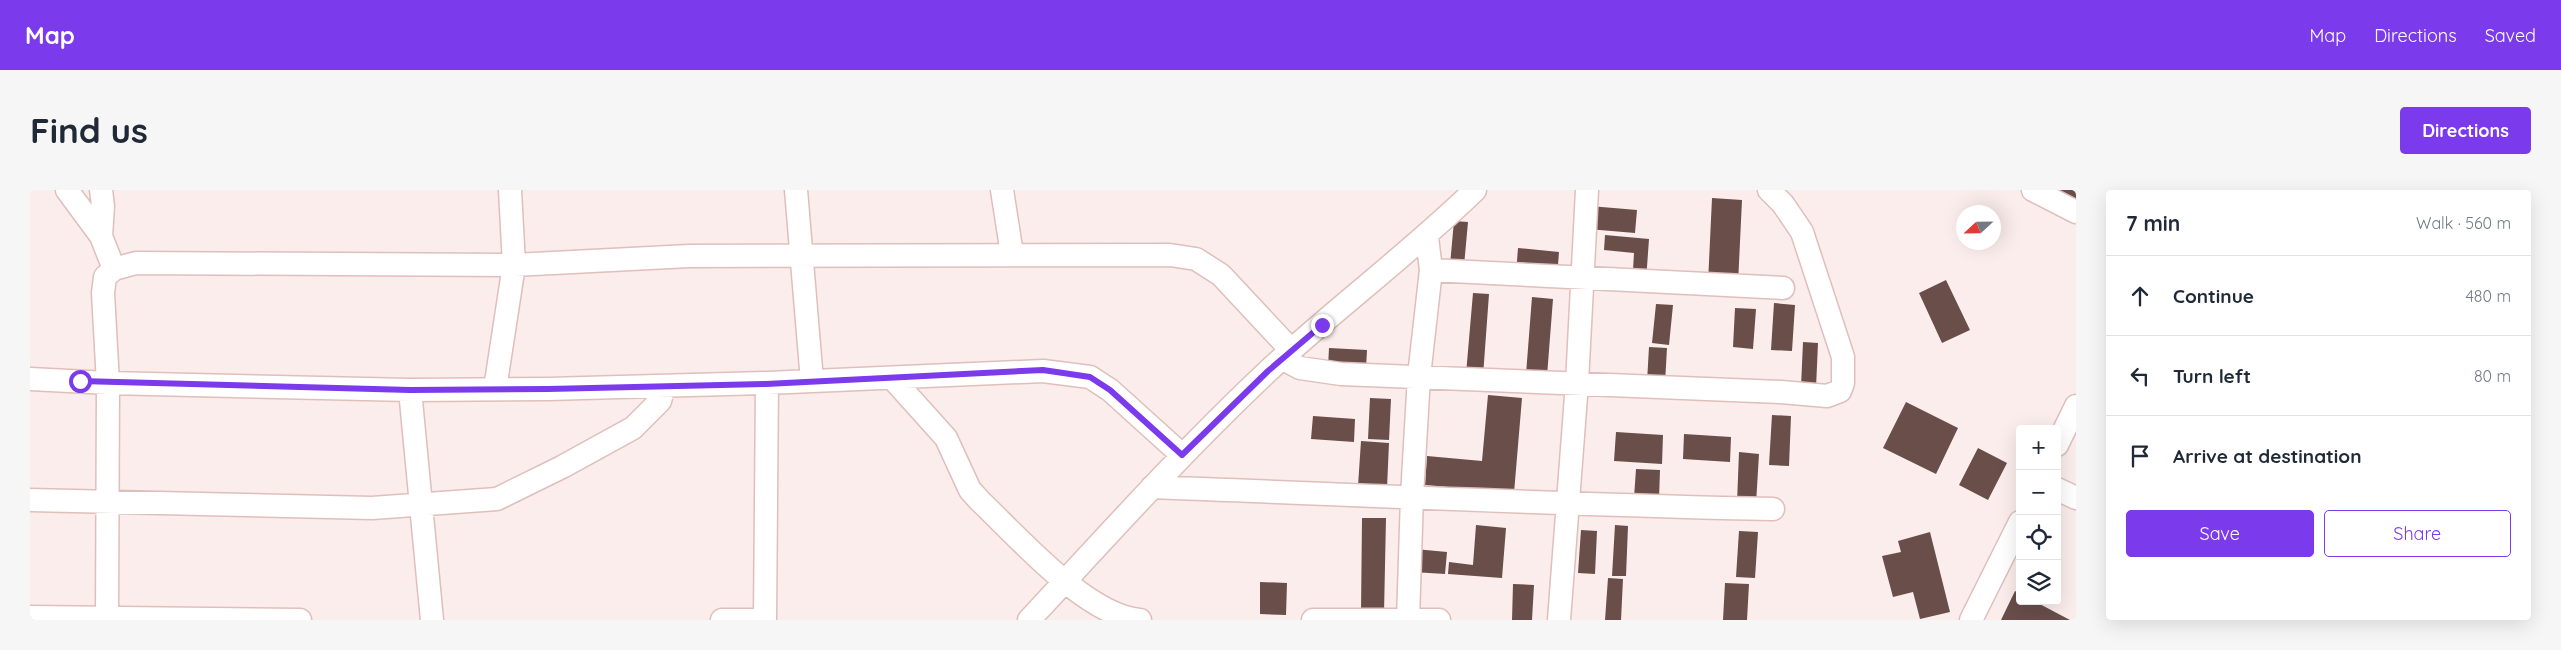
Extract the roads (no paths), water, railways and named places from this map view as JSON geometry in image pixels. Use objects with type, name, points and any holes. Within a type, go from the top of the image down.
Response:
[{"type":"street","points":[[66,190],[102,236],[114,268]]},
{"type":"street","points":[[101,190],[104,206],[102,236]]},
{"type":"street","points":[[495,389],[514,265],[510,190]]},
{"type":"street","points":[[796,190],[812,381]]},
{"type":"street","points":[[1002,190],[1012,254]]},
{"type":"street","points":[[1029,620],[1182,455],[1287,355],[1427,237],[1475,190]]},
{"type":"street","points":[[1559,620],[1577,384],[1587,190]]},
{"type":"street","points":[[107,618],[108,383],[103,293],[105,277],[114,268],[136,263],[514,265],[689,256],[1170,255],[1196,259],[1221,275],[1300,368],[1318,372],[1781,392],[1828,396],[1840,391],[1843,383],[1844,357],[1802,232],[1783,204],[1769,190]]},
{"type":"street","points":[[2033,190],[2076,212]]},
{"type":"street","points":[[1408,619],[1412,496],[1419,376],[1431,270],[1427,237]]},
{"type":"street","points":[[1431,270],[1783,288]]},
{"type":"street","points":[[30,379],[108,383],[410,390],[766,384],[1043,370],[1090,377],[1110,390],[1182,455]]},
{"type":"street","points":[[892,378],[946,438],[970,490],[1065,581],[1107,612],[1140,620]]},
{"type":"street","points":[[722,620],[764,620],[766,384]]},
{"type":"street","points":[[30,500],[108,500],[372,508],[497,499],[562,467],[633,428],[660,402],[664,386]]},
{"type":"street","points":[[410,390],[432,620]]},
{"type":"street","points":[[2061,437],[2076,406]]},
{"type":"street","points":[[1152,487],[1412,496],[1568,505],[1773,510]]},
{"type":"street","points":[[2061,490],[2076,498]]},
{"type":"street","points":[[1972,620],[2016,530]]},
{"type":"street","points":[[30,616],[300,620]]},
{"type":"street","points":[[1313,620],[1439,620]]}]
